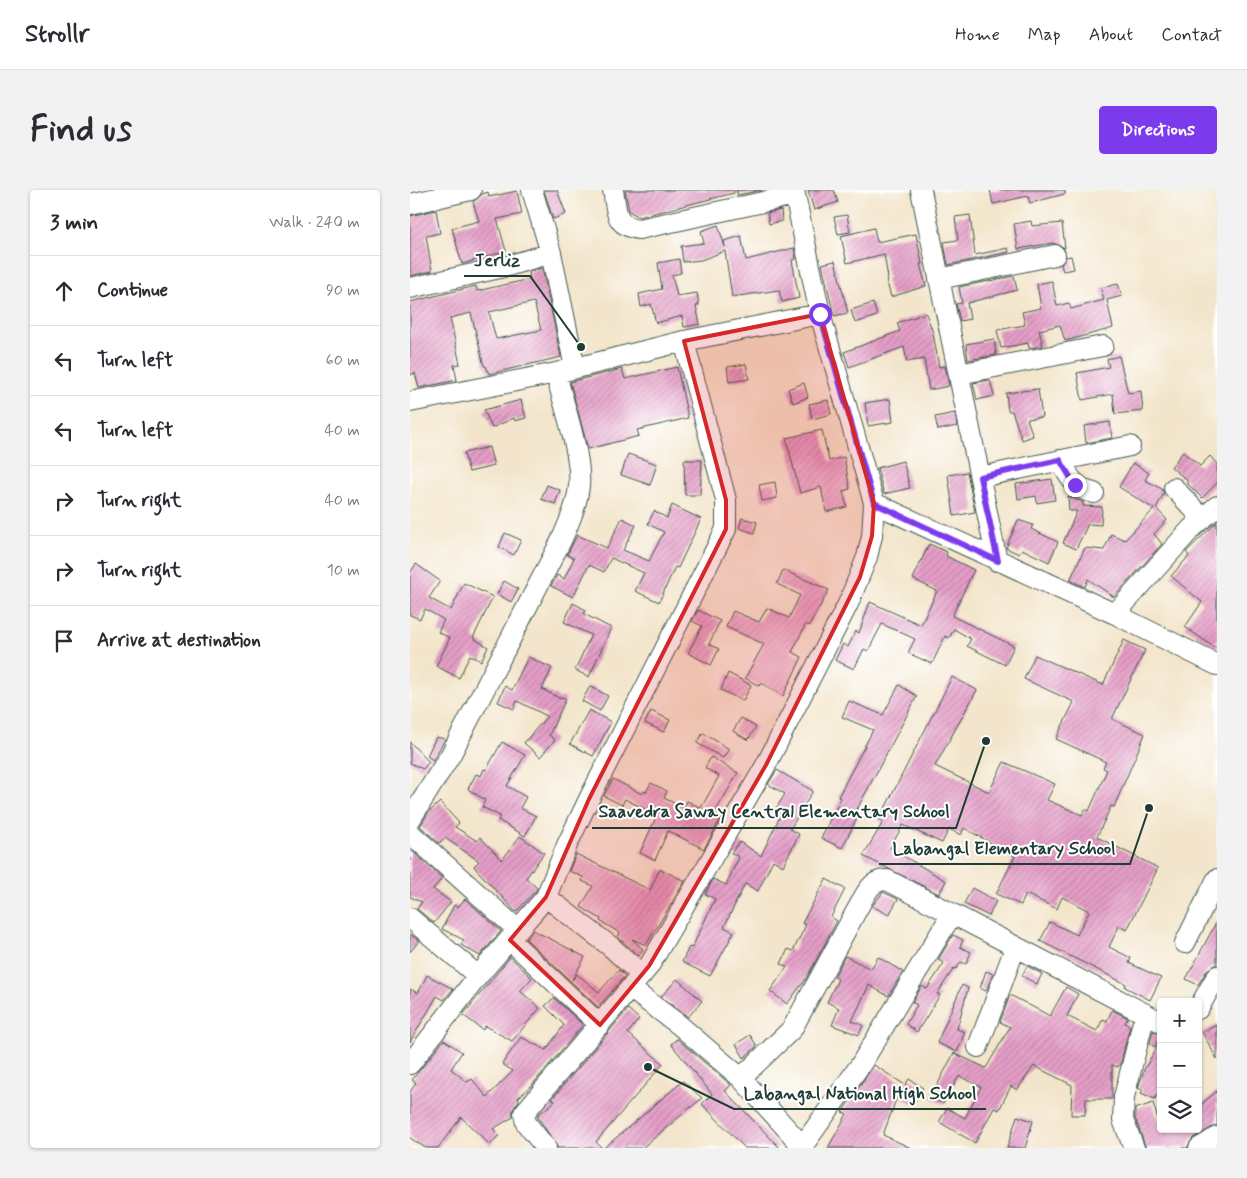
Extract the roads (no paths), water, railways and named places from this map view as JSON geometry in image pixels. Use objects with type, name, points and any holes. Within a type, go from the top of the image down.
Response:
[{"type":"street","points":[[410,204],[471,190]]},
{"type":"street","points":[[410,820],[462,732],[561,541],[573,509],[579,484],[551,253],[532,190]]},
{"type":"street","points":[[546,1148],[526,1123],[524,1113],[636,982],[670,932],[766,765],[860,577],[870,543],[874,503],[820,314],[794,193],[639,229],[625,226],[621,222],[613,190]]},
{"type":"street","points":[[921,190],[998,561]]},
{"type":"street","points":[[410,288],[504,267],[551,253]]},
{"type":"street","points":[[939,279],[1055,255]]},
{"type":"street","points":[[410,402],[565,370],[684,341],[820,314]]},
{"type":"street","points":[[410,1064],[478,976],[546,897],[589,798],[726,528],[726,500],[684,341]]},
{"type":"street","points":[[959,374],[1103,346]]},
{"type":"street","points":[[980,477],[1130,446]]},
{"type":"street","points":[[1060,460],[1075,485],[1084,491],[1094,493]]},
{"type":"street","points":[[1115,614],[1210,512],[1174,488]]},
{"type":"street","points":[[874,503],[1115,614],[1217,665]]},
{"type":"street","points":[[410,833],[514,935],[600,1026]]},
{"type":"street","points":[[1185,943],[1217,878]]},
{"type":"street","points":[[741,1078],[792,1029],[858,906],[875,882],[887,880],[1153,1018],[1124,1097],[1123,1120],[1134,1148]]},
{"type":"street","points":[[546,897],[610,946],[636,982],[678,1024],[741,1078],[803,1147],[861,1064],[952,914]]},
{"type":"street","points":[[410,918],[478,976]]},
{"type":"street","points":[[978,1047],[1015,948]]},
{"type":"street","points":[[1202,1002],[1217,976]]},
{"type":"street","points":[[1199,1148],[1217,1137]]},
{"type":"place","name":"Jerliz","points":[[581,347]]},
{"type":"place","name":"Saavedra Saway Central Elementary School","points":[[986,741]]},
{"type":"place","name":"Labangal Elementary School","points":[[1149,808]]},
{"type":"place","name":"Labangal National High School","points":[[648,1067]]}]
